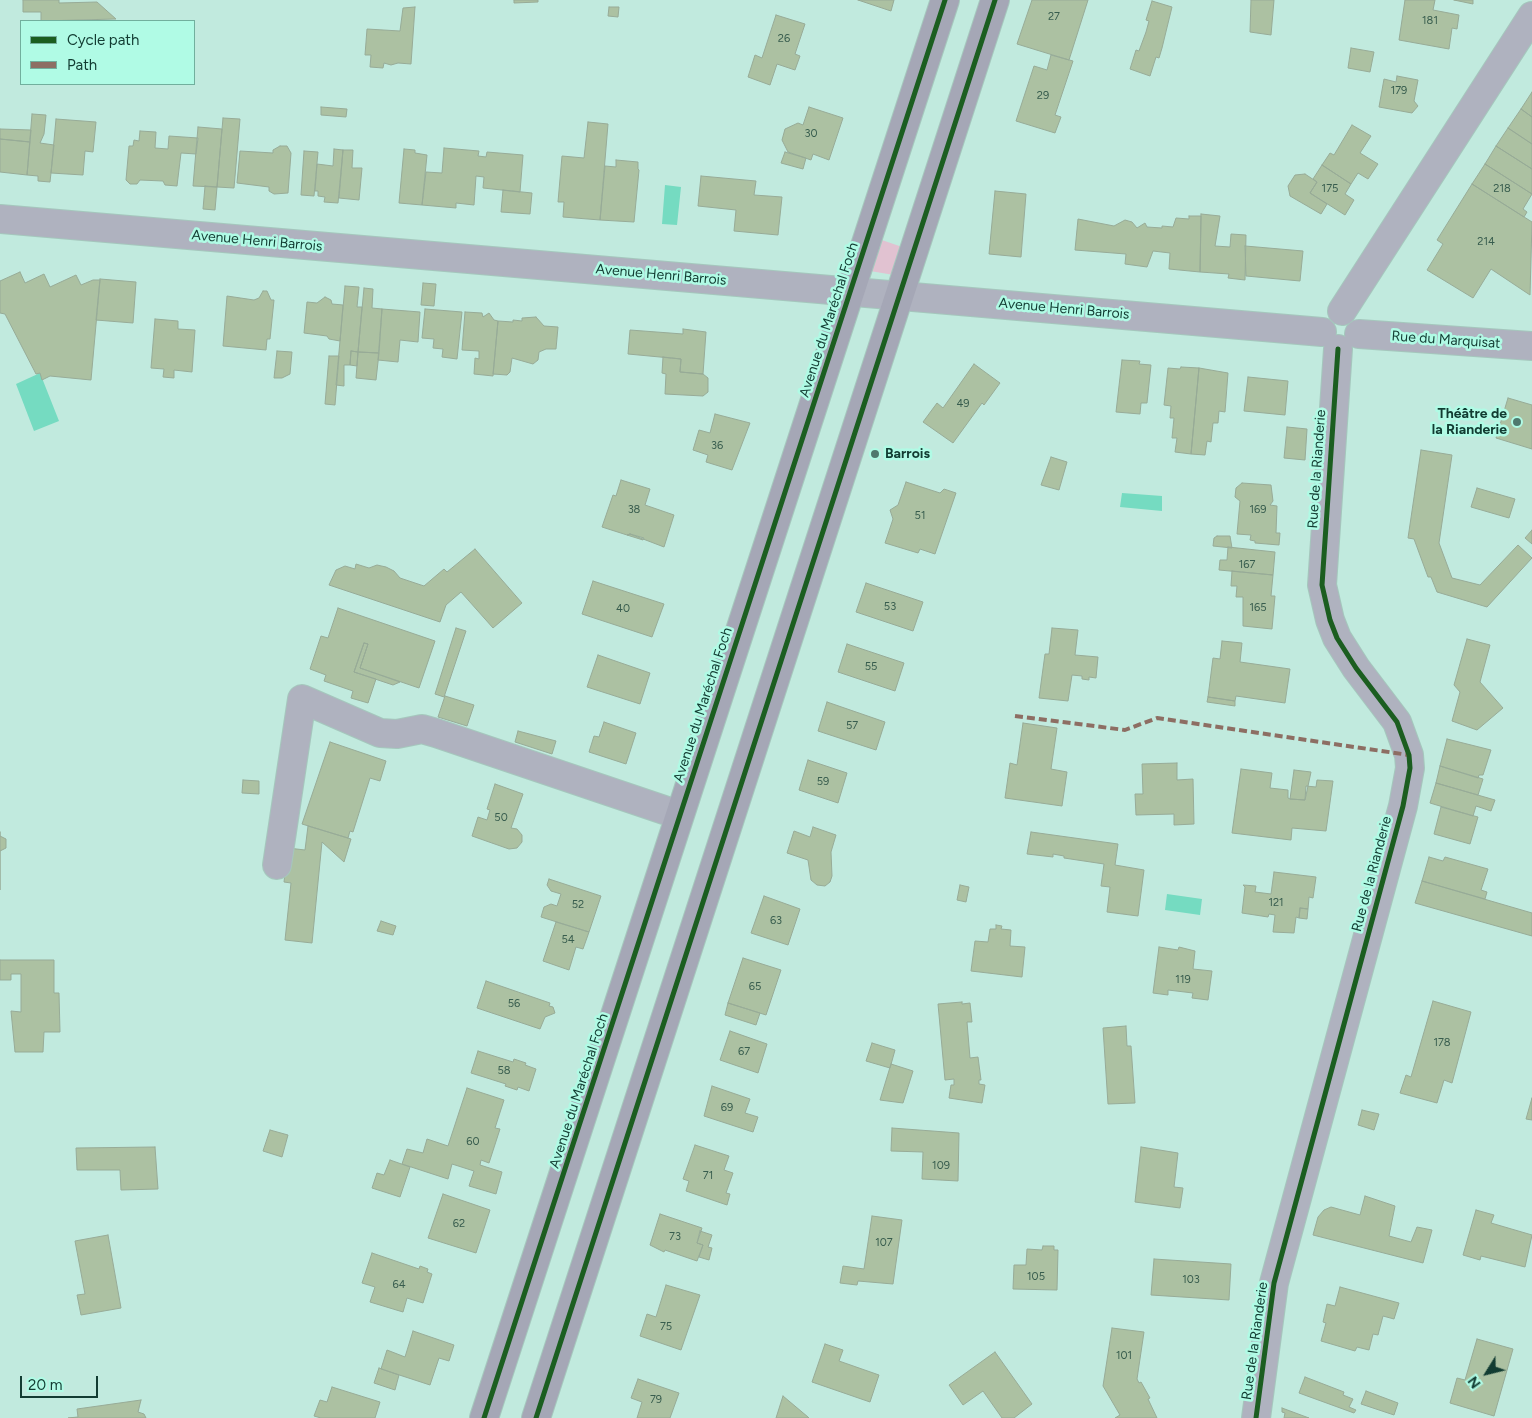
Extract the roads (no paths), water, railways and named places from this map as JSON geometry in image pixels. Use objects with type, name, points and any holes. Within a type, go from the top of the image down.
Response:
[{"type":"main road","name":"Avenue du Maréchal Foch","points":[[484,1418],[945,0]]},
{"type":"main road","points":[[536,1418],[995,0]]},
{"type":"street","points":[[1340,338],[1327,317],[1342,311],[1532,16]]},
{"type":"street","name":"Avenue Henri Barrois","points":[[0,220],[899,295],[1340,338]]},
{"type":"street","name":"Rue du Marquisat","points":[[1340,338],[1532,346]]},
{"type":"street","name":"Rue de la Rianderie","points":[[1256,1418],[1274,1283],[1403,806],[1410,768],[1409,755],[1397,722],[1356,668],[1337,638],[1330,620],[1322,586],[1340,338]]},
{"type":"street","points":[[277,865],[302,699],[380,733],[397,734],[422,729],[436,732],[679,815]]},
{"type":"place","name":"Théâtre de la Rianderie","points":[[1517,422]]},
{"type":"place","name":"Barrois","points":[[875,454]]}]
